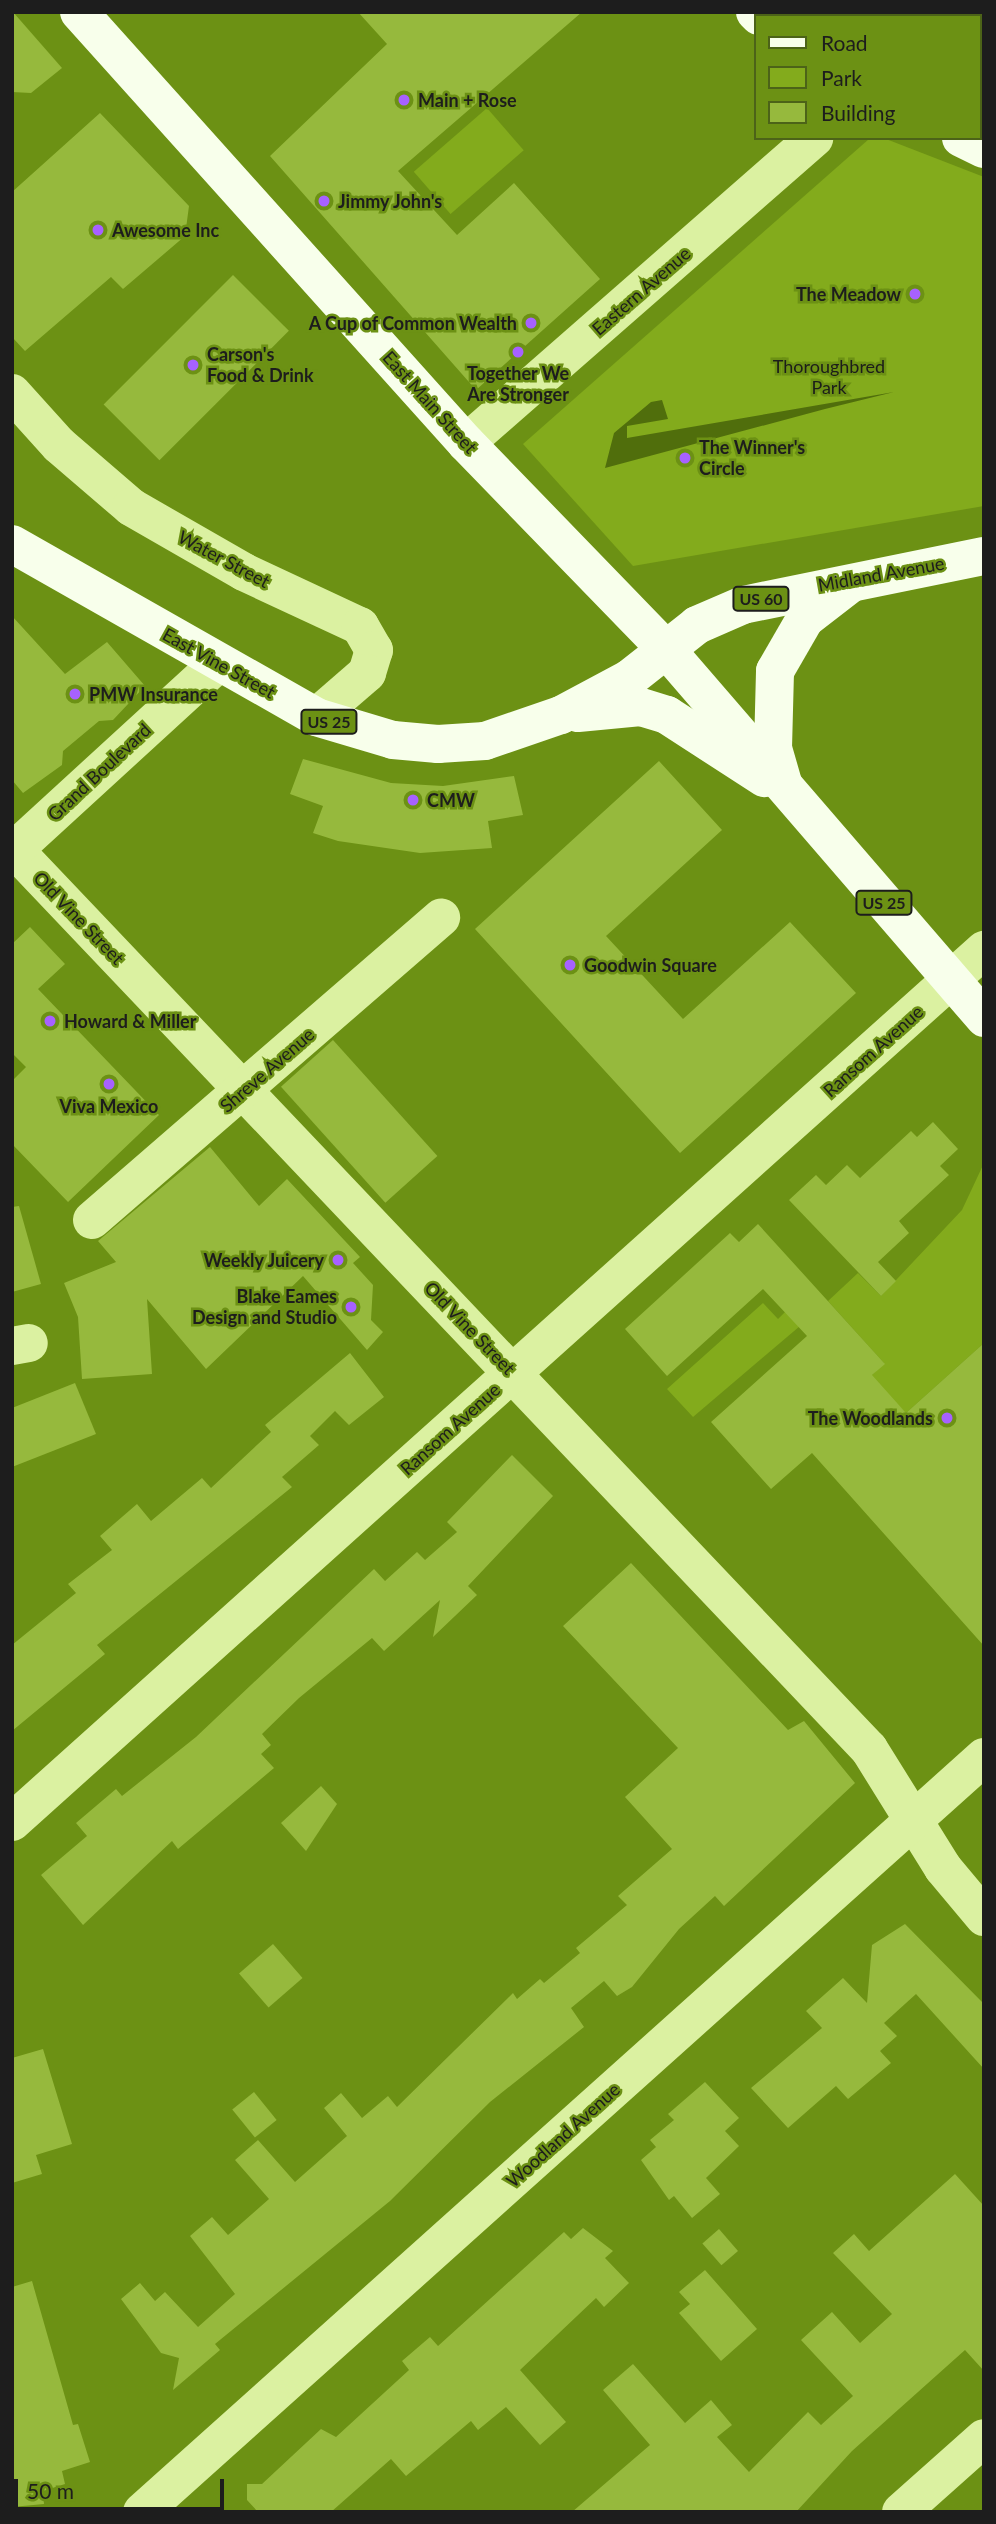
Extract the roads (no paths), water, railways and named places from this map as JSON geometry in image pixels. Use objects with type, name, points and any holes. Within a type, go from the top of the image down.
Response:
[{"type":"main road","name":"East Main Street","points":[[79,12],[466,443],[665,648],[984,1018]]},
{"type":"main road","points":[[965,140],[984,149]]},
{"type":"main road","name":"East Vine Street","points":[[12,544],[217,664],[316,717],[380,737],[438,744],[485,741],[561,715],[630,678],[665,648]]},
{"type":"main road","name":"Midland Avenue","points":[[665,648],[743,605],[866,575],[984,556]]},
{"type":"main road","name":"East Main Street","points":[[784,788],[773,748],[775,671],[805,619],[866,575]]},
{"type":"main road","name":"East Vine Street","points":[[561,715],[618,707],[667,715],[784,788]]},
{"type":"street","name":"Eastern Avenue","points":[[466,443],[813,140]]},
{"type":"street","name":"Water Street","points":[[17,411],[131,507],[244,572],[360,626],[374,650],[367,673],[316,717]]},
{"type":"street","name":"Grand Boulevard","points":[[13,850],[217,664]]},
{"type":"street","name":"Old Vine Street","points":[[13,850],[869,1749],[913,1821],[984,1917]]},
{"type":"street","name":"Shreve Avenue","points":[[92,1220],[441,918]]},
{"type":"street","name":"Ransom Avenue","points":[[12,1822],[984,950]]},
{"type":"street","name":"Woodland Avenue","points":[[142,2512],[984,1757]]},
{"type":"street","points":[[901,2512],[984,2438]]},
{"type":"place","name":"Main + Rose","points":[[404,100]]},
{"type":"place","name":"Jimmy John's","points":[[324,201]]},
{"type":"place","name":"Awesome Inc","points":[[98,230]]},
{"type":"place","name":"The Meadow","points":[[915,294]]},
{"type":"place","name":"A Cup of Common Wealth","points":[[531,323]]},
{"type":"place","name":"Together We Are Stronger","points":[[518,352]]},
{"type":"place","name":"Carson's Food & Drink","points":[[193,365]]},
{"type":"place","name":"The Winner's Circle","points":[[685,458]]},
{"type":"place","name":"PMW Insurance","points":[[75,694]]},
{"type":"place","name":"CMW","points":[[413,800]]},
{"type":"place","name":"Goodwin Square","points":[[570,965]]},
{"type":"place","name":"Howard & Miller","points":[[50,1021]]},
{"type":"place","name":"Viva Mexico","points":[[109,1084]]},
{"type":"place","name":"Weekly Juicery","points":[[338,1260]]},
{"type":"place","name":"Blake Eames Design and Studio","points":[[351,1307]]},
{"type":"place","name":"The Woodlands","points":[[947,1418]]},
{"type":"park label","name":"Thoroughbred Park","points":[[829,377]]}]
